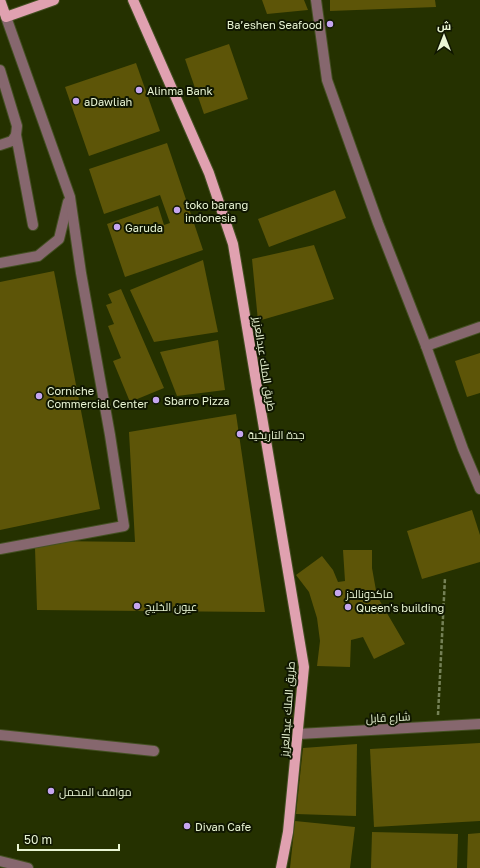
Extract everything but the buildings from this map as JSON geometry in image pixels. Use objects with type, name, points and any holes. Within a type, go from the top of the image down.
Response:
[{"type":"main road","points":[[0,0],[3,18],[54,0]]},
{"type":"main road","name":"طريق الملك عبدالعزيز","points":[[133,0],[209,173],[233,244],[304,667],[288,832],[281,868]]},
{"type":"street","points":[[316,0],[327,80],[378,223],[426,346],[463,449],[480,489]]},
{"type":"street","points":[[0,550],[124,526],[110,436],[81,273],[70,196],[3,18]]},
{"type":"street","points":[[0,70],[17,126],[16,135],[33,226]]},
{"type":"street","points":[[0,145],[12,141],[16,135]]},
{"type":"street","points":[[0,263],[38,256],[59,239],[70,196]]},
{"type":"street","points":[[426,346],[480,327]]},
{"type":"street","name":"شارع قابل","points":[[298,734],[480,724]]},
{"type":"street","points":[[0,735],[154,751]]},
{"type":"street","points":[[0,861],[28,868]]},
{"type":"path","points":[[438,726],[445,578]]},
{"type":"place","name":"Ba’eshen Seafood","points":[[330,24]]},
{"type":"place","name":"Alinma Bank","points":[[139,90]]},
{"type":"place","name":"aDawliah","points":[[76,101]]},
{"type":"place","name":"toko barang indonesia","points":[[177,210]]},
{"type":"place","name":"Garuda","points":[[117,227]]},
{"type":"place","name":"Corniche Commercial Center","points":[[39,396]]},
{"type":"place","name":"Sbarro Pizza","points":[[156,400]]},
{"type":"place","name":"جدة التاريخية","points":[[240,434]]},
{"type":"place","name":"ماكدونالدز","points":[[338,593]]},
{"type":"place","name":"عيون الخليج","points":[[137,606]]},
{"type":"place","name":"Queen's building","points":[[348,607]]},
{"type":"place","name":"مواقف المحمل","points":[[51,791]]},
{"type":"place","name":"Divan Cafe","points":[[187,826]]}]
